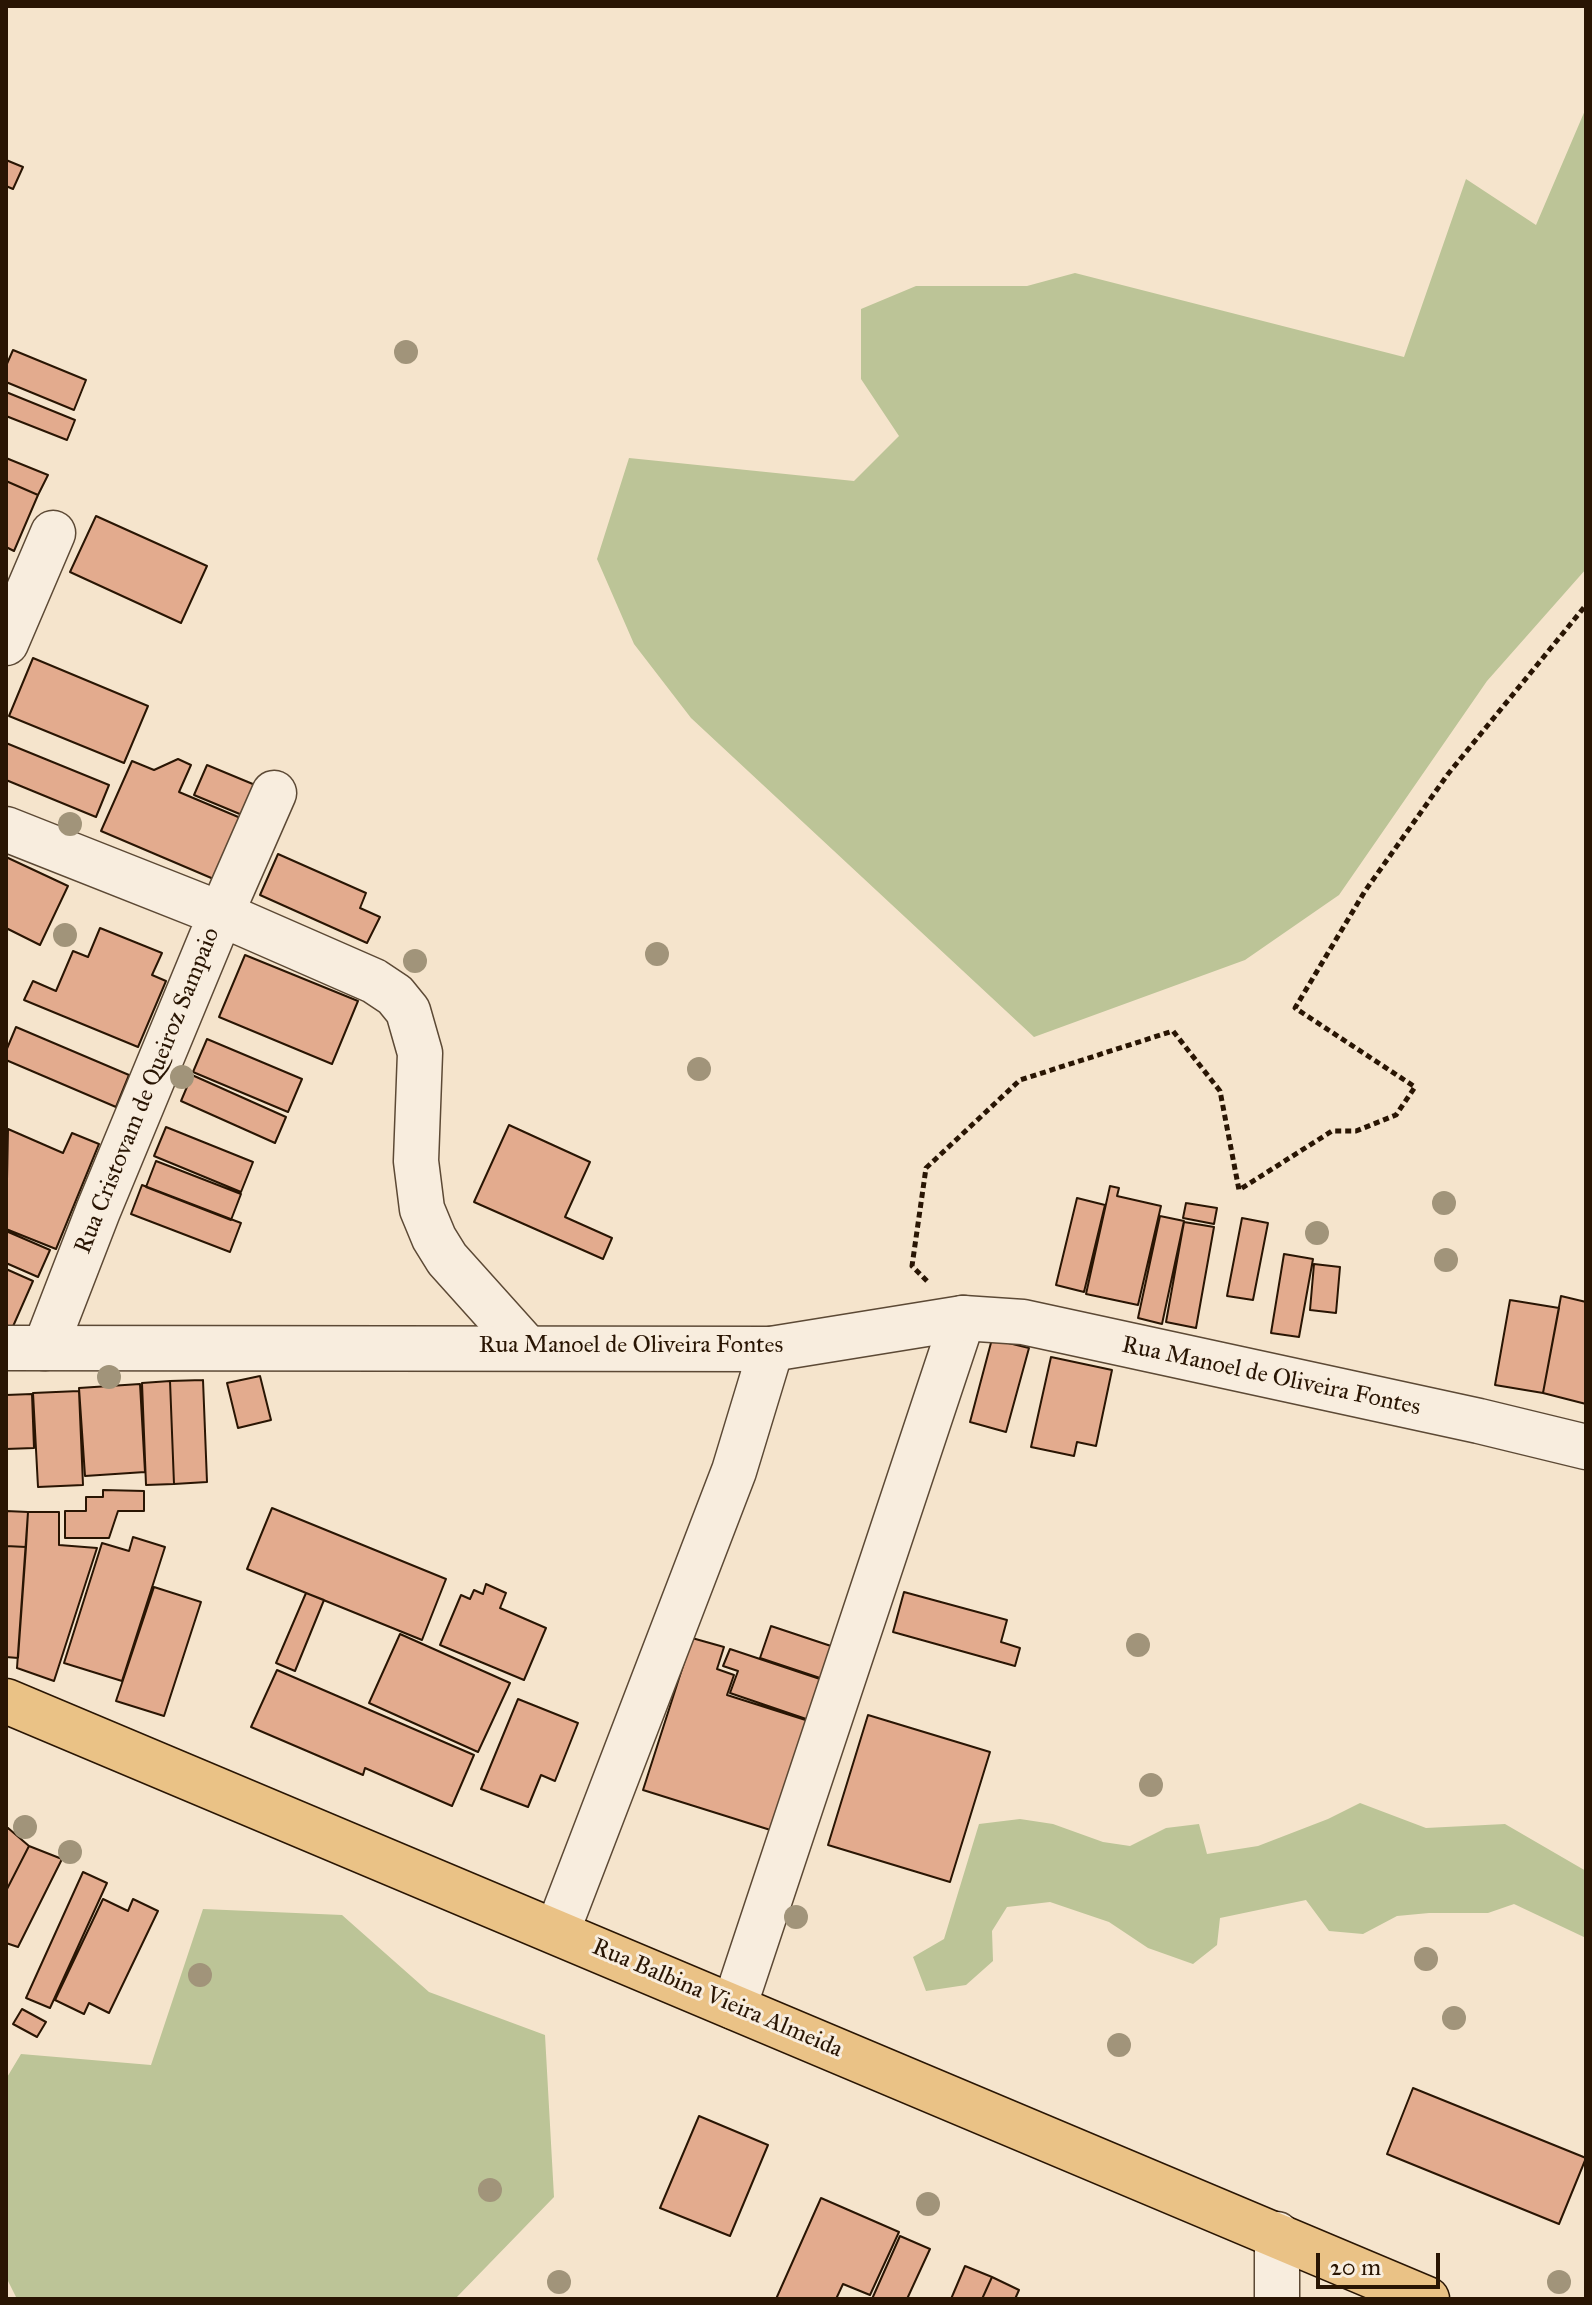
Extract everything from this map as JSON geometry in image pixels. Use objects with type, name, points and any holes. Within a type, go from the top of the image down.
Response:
[{"type":"main road","name":"Rua Balbina Vieira Almeida","points":[[6,1701],[1427,2299]]},
{"type":"street","points":[[6,643],[53,533]]},
{"type":"street","points":[[274,793],[221,914],[374,981],[395,995],[408,1011],[420,1053],[416,1161],[422,1209],[447,1259],[526,1347]]},
{"type":"street","name":"Rua Cristovam de Queiroz Sampaio","points":[[6,829],[221,914],[98,1211],[26,1348]]},
{"type":"street","points":[[734,2007],[963,1318]]},
{"type":"street","name":"Rua Manoel de Oliveira Fontes","points":[[26,1348],[771,1349],[963,1318],[1023,1322],[1586,1447]]},
{"type":"street","points":[[557,1932],[734,1471],[771,1349]]},
{"type":"street","points":[[1277,2234],[1277,2299]]},
{"type":"path","points":[[963,1318],[912,1266],[926,1168],[1020,1080],[1173,1031],[1220,1091],[1239,1190],[1332,1131],[1356,1131],[1396,1115],[1415,1087],[1295,1008],[1365,891],[1448,774],[1586,605]]},
{"type":"green space","points":[[1586,108],[1586,569],[1487,681],[1339,895],[1245,960],[1034,1037],[691,718],[634,644],[597,559],[629,458],[854,481],[899,436],[861,379],[861,309],[916,286],[1027,286],[1075,273],[1404,357],[1466,179],[1536,225]]},
{"type":"green space","points":[[1360,1803],[1426,1828],[1505,1824],[1586,1871],[1586,1938],[1514,1904],[1488,1913],[1397,1916],[1363,1934],[1329,1931],[1306,1900],[1220,1918],[1217,1945],[1193,1964],[1148,1948],[1109,1922],[1050,1902],[1007,1907],[992,1931],[993,1961],[966,1985],[926,1991],[913,1957],[944,1939],[979,1824],[1020,1819],[1053,1824],[1103,1842],[1130,1846],[1166,1828],[1199,1824],[1207,1854],[1258,1846]]},
{"type":"green space","points":[[203,1909],[342,1915],[429,1992],[545,2035],[554,2197],[455,2299],[17,2299],[6,2277],[6,2079],[21,2054],[151,2065]]},
{"type":"building","points":[[6,160],[23,167],[13,189],[6,186]]},
{"type":"building","points":[[13,350],[86,380],[74,410],[6,382],[6,366]]},
{"type":"building","points":[[6,392],[75,420],[67,440],[6,416]]},
{"type":"building","points":[[6,458],[48,475],[38,495],[6,481]]},
{"type":"building","points":[[6,481],[38,495],[14,551],[6,547]]},
{"type":"building","points":[[96,516],[207,566],[181,623],[70,572]]},
{"type":"building","points":[[33,658],[148,706],[124,763],[9,716]]},
{"type":"building","points":[[6,743],[109,785],[96,817],[6,780]]},
{"type":"building","points":[[178,759],[191,765],[179,792],[243,819],[216,880],[101,831],[132,761],[154,770]]},
{"type":"building","points":[[207,765],[260,787],[247,817],[194,795]]},
{"type":"building","points":[[278,854],[366,893],[360,908],[380,917],[367,943],[260,895]]},
{"type":"building","points":[[6,857],[68,886],[40,945],[6,928]]},
{"type":"building","points":[[100,928],[162,953],[152,975],[166,981],[138,1047],[24,1000],[33,981],[56,991],[73,951],[88,957]]},
{"type":"building","points":[[245,955],[358,1001],[332,1064],[219,1017]]},
{"type":"building","points":[[16,1027],[129,1075],[116,1107],[6,1060],[6,1051]]},
{"type":"building","points":[[207,1039],[302,1079],[288,1112],[193,1072]]},
{"type":"building","points":[[192,1075],[286,1117],[275,1143],[181,1101]]},
{"type":"building","points":[[509,1125],[590,1162],[565,1217],[612,1238],[603,1259],[474,1202]]},
{"type":"building","points":[[166,1127],[253,1162],[241,1192],[154,1156]]},
{"type":"building","points":[[8,1129],[63,1153],[72,1133],[99,1144],[56,1249],[6,1229]]},
{"type":"building","points":[[156,1161],[241,1194],[231,1220],[146,1187]]},
{"type":"building","points":[[142,1185],[241,1223],[230,1252],[131,1214]]},
{"type":"building","points":[[1110,1186],[1119,1188],[1117,1196],[1161,1206],[1138,1305],[1086,1294]]},
{"type":"building","points":[[1077,1198],[1105,1205],[1084,1292],[1056,1285]]},
{"type":"building","points":[[1186,1203],[1217,1208],[1214,1224],[1183,1218]]},
{"type":"building","points":[[1160,1216],[1184,1221],[1162,1324],[1138,1318]]},
{"type":"building","points":[[1242,1218],[1268,1223],[1253,1300],[1227,1296]]},
{"type":"building","points":[[1184,1222],[1214,1227],[1196,1328],[1166,1322]]},
{"type":"building","points":[[6,1231],[50,1250],[38,1277],[6,1263]]},
{"type":"building","points":[[1284,1254],[1313,1259],[1299,1337],[1271,1333]]},
{"type":"building","points":[[1314,1264],[1340,1267],[1336,1313],[1310,1310]]},
{"type":"building","points":[[6,1269],[33,1281],[7,1340],[6,1340]]},
{"type":"building","points":[[1561,1296],[1586,1302],[1586,1404],[1543,1393]]},
{"type":"building","points":[[1510,1300],[1559,1308],[1543,1393],[1495,1385]]},
{"type":"building","points":[[992,1339],[1029,1348],[1006,1432],[970,1422]]},
{"type":"building","points":[[1051,1357],[1112,1370],[1096,1446],[1077,1442],[1074,1456],[1031,1447]]},
{"type":"building","points":[[260,1376],[271,1420],[238,1428],[227,1383]]},
{"type":"building","points":[[203,1380],[207,1482],[174,1484],[170,1381]]},
{"type":"building","points":[[170,1381],[174,1484],[146,1485],[142,1383]]},
{"type":"building","points":[[140,1384],[145,1472],[85,1476],[79,1388]]},
{"type":"building","points":[[79,1391],[83,1485],[38,1487],[33,1393]]},
{"type":"building","points":[[32,1394],[34,1448],[6,1449],[6,1395]]},
{"type":"building","points":[[103,1490],[144,1491],[144,1511],[118,1511],[109,1538],[65,1538],[65,1511],[86,1511],[86,1497],[103,1497]]},
{"type":"building","points":[[272,1508],[446,1579],[422,1640],[247,1569]]},
{"type":"building","points":[[6,1511],[28,1512],[26,1547],[6,1546]]},
{"type":"building","points":[[28,1512],[59,1512],[59,1545],[97,1548],[54,1681],[17,1668]]},
{"type":"building","points":[[133,1537],[165,1547],[122,1681],[64,1663],[102,1543],[129,1551]]},
{"type":"building","points":[[6,1546],[26,1547],[18,1658],[6,1657]]},
{"type":"building","points":[[486,1584],[506,1593],[500,1608],[546,1628],[524,1680],[440,1645],[461,1595],[470,1599],[474,1590],[483,1594]]},
{"type":"building","points":[[154,1587],[201,1602],[164,1716],[116,1701]]},
{"type":"building","points":[[904,1592],[1007,1620],[1001,1642],[1020,1648],[1015,1666],[893,1632]]},
{"type":"building","points":[[306,1593],[324,1600],[295,1671],[276,1663]]},
{"type":"building","points":[[771,1626],[837,1648],[826,1680],[760,1658]]},
{"type":"building","points":[[400,1634],[510,1683],[478,1752],[369,1703]]},
{"type":"building","points":[[692,1638],[724,1647],[717,1669],[734,1675],[727,1695],[815,1723],[780,1833],[643,1790]]},
{"type":"building","points":[[730,1649],[826,1681],[812,1721],[730,1693],[738,1671],[723,1666]]},
{"type":"building","points":[[277,1670],[474,1755],[452,1806],[365,1768],[363,1775],[251,1727]]},
{"type":"building","points":[[518,1699],[578,1723],[555,1781],[541,1775],[528,1807],[481,1789]]},
{"type":"building","points":[[868,1715],[990,1752],[950,1882],[828,1845]]},
{"type":"building","points":[[8,1828],[29,1846],[6,1891],[6,1832]]},
{"type":"building","points":[[29,1846],[62,1859],[18,1947],[6,1943],[6,1891]]},
{"type":"building","points":[[83,1872],[107,1883],[50,2008],[26,1998]]},
{"type":"building","points":[[103,1899],[128,1911],[133,1899],[158,1911],[109,2013],[89,2003],[84,2014],[55,2000]]},
{"type":"building","points":[[22,2009],[46,2022],[37,2037],[13,2024]]},
{"type":"building","points":[[1413,2088],[1586,2158],[1559,2224],[1387,2154]]},
{"type":"building","points":[[699,2116],[768,2145],[730,2236],[660,2208]]},
{"type":"building","points":[[821,2198],[899,2232],[870,2295],[843,2284],[836,2299],[776,2299]]},
{"type":"building","points":[[900,2236],[930,2249],[907,2299],[872,2299]]},
{"type":"building","points":[[965,2266],[992,2277],[982,2299],[951,2299]]},
{"type":"building","points":[[992,2277],[1019,2290],[1015,2299],[982,2299]]}]
